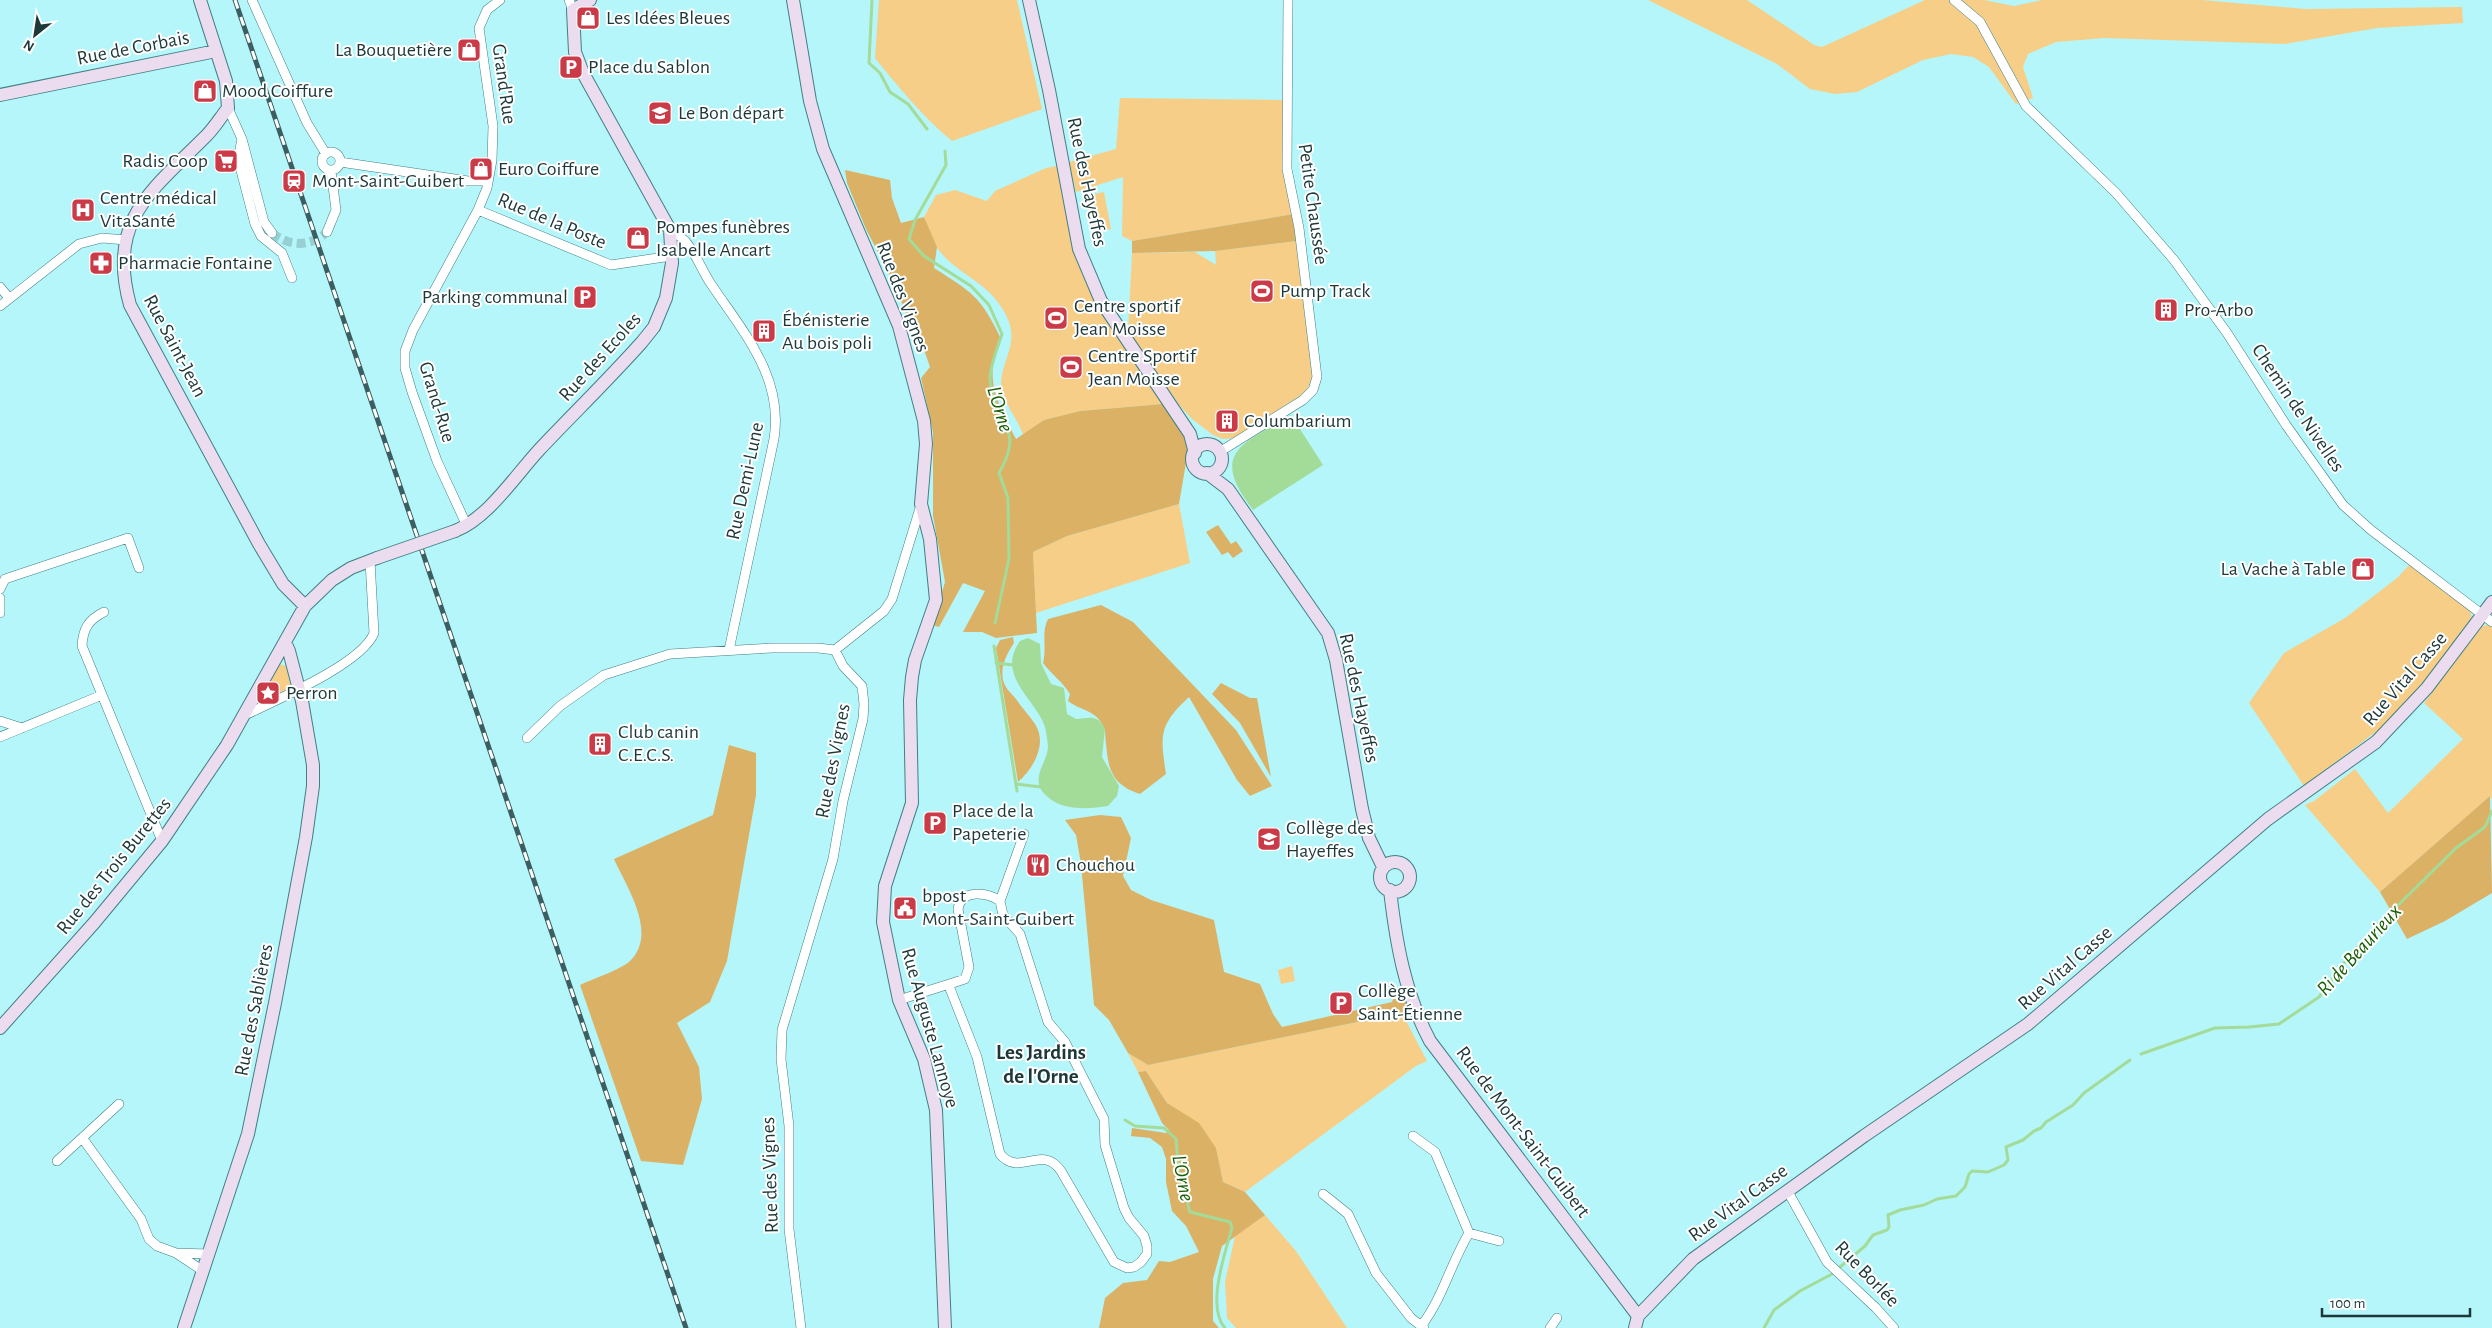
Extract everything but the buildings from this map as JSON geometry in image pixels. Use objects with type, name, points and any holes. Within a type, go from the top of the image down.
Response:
[{"type":"street","points":[[200,0],[226,81],[228,108],[242,139],[261,215],[272,233]]},
{"type":"street","points":[[252,0],[307,124],[326,154],[323,164],[331,170],[336,210],[327,232]]},
{"type":"street","name":"Grand'Rue","points":[[488,181],[492,160],[493,126],[479,28],[487,10],[500,0]]},
{"type":"street","points":[[571,5],[590,0]]},
{"type":"street","name":"Rue des Vignes","points":[[793,0],[810,101],[823,149],[899,326],[914,381],[926,444],[921,504],[892,599],[884,611],[834,650],[843,666],[860,683],[864,704],[857,750],[844,801],[833,859],[782,1030],[781,1058],[789,1126],[788,1210],[801,1328]]},
{"type":"street","name":"Rue des Hayeffes","points":[[1029,0],[1049,90],[1079,249],[1101,301],[1190,434],[1195,453]]},
{"type":"street","name":"Petite Chaussée","points":[[1221,457],[1303,400],[1313,390],[1317,377],[1298,220],[1288,169],[1288,0]]},
{"type":"street","name":"Chemin de Nivelles","points":[[1954,0],[1980,22],[2026,106],[2116,193],[2174,260],[2227,333],[2286,425],[2343,504],[2371,530],[2488,618]]},
{"type":"street","name":"Rue des Ecoles","points":[[285,642],[305,606],[332,580],[351,568],[461,529],[481,515],[651,332],[666,298],[671,256],[670,230],[664,216],[596,98],[575,52],[571,5]]},
{"type":"street","name":"Rue de Corbais","points":[[0,95],[216,51]]},
{"type":"street","name":"Rue Saint-Jean","points":[[228,108],[206,137],[160,180],[140,204],[126,240],[123,257],[124,284],[130,305],[259,544],[283,584],[305,606]]},
{"type":"street","points":[[242,139],[238,159],[255,224],[261,236],[282,254],[292,278]]},
{"type":"street","points":[[326,154],[334,153],[339,156],[340,162],[338,167],[331,170]]},
{"type":"street","points":[[340,162],[468,181],[488,181]]},
{"type":"street","name":"Grand-Rue","points":[[461,529],[405,368],[405,352],[413,330],[478,210],[488,181]]},
{"type":"street","name":"Rue de la Poste","points":[[478,210],[605,263],[624,264],[671,256]]},
{"type":"street","name":"Rue Demi-Lune","points":[[670,230],[685,241],[712,286],[738,321],[766,373],[775,400],[774,439],[738,599],[729,650]]},
{"type":"street","points":[[0,306],[79,244],[102,238],[126,240]]},
{"type":"street","points":[[0,287],[9,298]]},
{"type":"street","name":"Rue des Hayeffes","points":[[1190,434],[1206,444]]},
{"type":"street","points":[[1206,444],[1221,457],[1216,471],[1207,473],[1197,470],[1194,466],[1195,453],[1200,446],[1206,444]]},
{"type":"street","name":"Rue des Hayeffes","points":[[1221,457],[1228,489]]},
{"type":"street","name":"Rue des Hayeffes","points":[[1207,473],[1228,489],[1331,638],[1369,838],[1376,852],[1387,865]]},
{"type":"street","name":"Rue Auguste Lannoye","points":[[921,504],[931,547],[936,600],[915,660],[912,677],[910,700],[912,803],[885,886],[883,900],[885,933],[899,1000],[924,1059],[936,1110],[945,1328]]},
{"type":"street","points":[[0,589],[2,580],[128,538],[139,568]]},
{"type":"street","points":[[243,716],[299,691],[340,665],[371,640],[374,633],[374,560]]},
{"type":"street","points":[[0,598],[0,613]]},
{"type":"street","name":"Rue Vital Casse","points":[[1636,1322],[1693,1259],[1787,1190],[2028,1024],[2268,819],[2376,742],[2427,688],[2488,618],[2492,602]]},
{"type":"street","points":[[104,612],[91,619],[83,632],[82,646],[162,841]]},
{"type":"street","name":"Rue des Sablières","points":[[184,1328],[248,1134],[306,837],[313,786],[313,765],[307,723],[290,651],[285,642]]},
{"type":"street","name":"Rue des Trois Burettes","points":[[0,1028],[94,923],[162,841],[228,745],[285,642]]},
{"type":"street","points":[[527,738],[560,706],[604,675],[670,654],[701,650],[818,648],[834,650]]},
{"type":"street","points":[[0,737],[102,695]]},
{"type":"street","points":[[0,722],[22,728]]},
{"type":"street","points":[[949,986],[976,1057],[1000,1154],[1008,1161],[1016,1164],[1042,1158],[1052,1161],[1061,1171],[1114,1262],[1127,1268],[1139,1264],[1147,1254],[1147,1242],[1124,1208],[1105,1145],[1104,1119],[1065,1042],[1048,1022],[1020,934],[1003,915],[1000,901],[1024,834]]},
{"type":"street","points":[[1387,865],[1404,865],[1409,872],[1410,880],[1396,890],[1380,880],[1387,865]]},
{"type":"street","name":"Rue de Mont-Saint-Guibert","points":[[1396,890],[1392,912],[1393,927],[1414,1008],[1430,1041],[1636,1322]]},
{"type":"street","points":[[899,1000],[964,980],[969,971],[958,910],[960,900],[976,894],[1000,901]]},
{"type":"street","points":[[57,1161],[119,1104]]},
{"type":"street","points":[[1323,1194],[1348,1214],[1376,1273],[1411,1318],[1423,1326],[1433,1310],[1468,1233],[1435,1152],[1413,1136]]},
{"type":"street","points":[[83,1139],[141,1219],[149,1240],[157,1246],[176,1253],[203,1271]]},
{"type":"street","name":"Rue Borlée","points":[[1787,1190],[1827,1262],[1876,1308],[1894,1328]]},
{"type":"street","points":[[1468,1233],[1499,1241]]},
{"type":"street","points":[[176,1253],[208,1254]]},
{"type":"street","points":[[1550,1328],[1557,1318]]},
{"type":"shaded area","points":[[879,0],[1017,0],[1042,109],[952,141],[921,112],[875,58]]},
{"type":"shaded area","points":[[1648,0],[1747,0],[1814,45],[1822,47],[1925,0],[1984,0],[2014,6],[2042,0],[2202,0],[2306,9],[2462,7],[2463,23],[2377,28],[2285,44],[2105,38],[2056,42],[2028,54],[2023,67],[2033,98],[2016,104],[1989,67],[1973,57],[1951,54],[1923,60],[1857,92],[1835,94],[1810,89],[1777,64]]},
{"type":"shaded area","points":[[1120,98],[1283,100],[1283,148],[1294,214],[1132,241],[1122,236],[1123,177],[1076,192],[1069,162],[1116,149]]},
{"type":"shaded area","name":"Centre sportif Jean Moisse","points":[[1057,166],[1074,249],[1101,312],[1163,404],[1080,411],[1044,420],[1023,435],[1001,389],[1002,373],[1011,342],[1010,325],[1006,315],[991,294],[955,266],[938,249],[924,217],[936,195],[955,190],[987,201],[995,191],[1046,168]]},
{"type":"shaded area","points":[[845,170],[890,180],[892,198],[901,223],[924,217],[937,247],[934,268],[966,289],[987,312],[1000,337],[993,366],[994,390],[1016,439],[1044,420],[1080,411],[1163,404],[1189,445],[1179,504],[1067,536],[1033,552],[1037,633],[996,638],[982,632],[963,632],[985,591],[963,583],[939,627],[932,625],[945,582],[933,516],[933,432],[921,378],[930,367],[917,330],[910,323],[893,281],[866,229],[847,183]]},
{"type":"shaded area","points":[[1104,192],[1111,229],[1094,232],[1084,196]]},
{"type":"shaded area","points":[[1294,214],[1297,241],[1215,251],[1132,253],[1132,241]]},
{"type":"shaded area","points":[[1297,241],[1313,376],[1306,392],[1235,438],[1223,439],[1213,435],[1192,419],[1180,406],[1128,331],[1132,253],[1195,252],[1216,265],[1215,251]]},
{"type":"shaded area","points":[[1291,415],[1323,465],[1253,510],[1233,475],[1233,462],[1237,452],[1258,434]]},
{"type":"shaded area","points":[[1179,504],[1190,563],[1036,613],[1033,552],[1067,536]]},
{"type":"shaded area","points":[[1218,525],[1231,544],[1236,541],[1243,551],[1233,558],[1228,552],[1222,555],[1206,532]]},
{"type":"shaded area","points":[[2410,564],[2469,607],[2472,618],[2421,686],[2389,722],[2304,786],[2249,703],[2284,653],[2345,618],[2397,578]]},
{"type":"shaded area","points":[[1101,605],[1133,622],[1236,730],[1272,786],[1250,796],[1237,780],[1189,697],[1172,715],[1164,731],[1163,749],[1166,774],[1140,794],[1118,781],[1108,762],[1105,731],[1101,722],[1093,714],[1068,701],[1070,694],[1043,663],[1045,629],[1048,619]]},
{"type":"shaded area","points":[[2482,626],[2492,627],[2492,800],[2490,796],[2380,892],[2305,805],[2314,801],[2355,769],[2388,813],[2463,739],[2424,703]]},
{"type":"shaded area","points":[[1013,637],[1014,643],[1003,667],[1004,683],[1035,724],[1040,740],[1037,756],[1024,777],[1018,782],[996,648],[1000,640]]},
{"type":"shaded area","points":[[1028,638],[1040,644],[1041,663],[1051,684],[1064,688],[1067,714],[1076,719],[1096,719],[1105,728],[1102,757],[1119,786],[1117,796],[1108,806],[1078,808],[1062,805],[1049,798],[1039,785],[1040,772],[1048,746],[1045,729],[1037,711],[1018,683],[1012,663],[1014,653],[1020,641]]},
{"type":"shaded area","points":[[279,664],[286,666],[291,688],[262,701],[259,697]]},
{"type":"shaded area","points":[[1221,683],[1250,698],[1257,698],[1271,777],[1240,723],[1212,694]]},
{"type":"shaded area","points":[[729,745],[756,753],[756,795],[727,961],[710,1002],[677,1023],[699,1067],[702,1099],[683,1165],[641,1161],[580,985],[625,965],[638,951],[641,925],[638,911],[614,859],[713,815]]},
{"type":"shaded area","points":[[2490,796],[2492,893],[2445,921],[2407,939],[2380,892]]},
{"type":"shaded area","points":[[1100,815],[1121,817],[1131,838],[1123,876],[1131,890],[1151,900],[1214,920],[1224,972],[1260,984],[1273,1014],[1282,1027],[1392,1002],[1398,987],[1405,989],[1411,1011],[1148,1065],[1128,1053],[1109,1020],[1094,1005],[1081,864],[1076,835],[1065,820]]},
{"type":"shaded area","points":[[1292,966],[1295,981],[1281,984],[1278,970]]},
{"type":"shaded area","points":[[1402,1013],[1427,1061],[1416,1066],[1245,1192],[1223,1182],[1216,1148],[1167,1103],[1146,1071],[1138,1072],[1128,1053],[1148,1065]]},
{"type":"shaded area","points":[[1146,1071],[1167,1103],[1199,1123],[1216,1148],[1223,1182],[1245,1192],[1265,1215],[1222,1246],[1213,1279],[1213,1321],[1219,1328],[1099,1328],[1105,1298],[1123,1283],[1147,1280],[1159,1261],[1170,1262],[1199,1252],[1186,1226],[1172,1211],[1166,1182],[1166,1159],[1162,1147],[1150,1138],[1131,1136],[1132,1128],[1166,1133],[1169,1130],[1162,1123],[1138,1072]]},
{"type":"shaded area","points":[[1265,1215],[1296,1251],[1347,1328],[1236,1328],[1227,1318],[1225,1282],[1235,1236]]},
{"type":"waterway","name":"L'Orne","points":[[872,0],[869,63],[880,73],[890,92],[908,104],[927,129]]},
{"type":"waterway","name":"L'Orne","points":[[945,151],[946,165],[915,220],[909,239],[924,256],[971,286],[989,305],[1002,334],[990,379],[996,405],[1009,434],[1010,445],[1007,457],[999,473],[1008,498],[1009,559],[995,623]]},
{"type":"waterway","name":"L'Orne","points":[[994,646],[1017,791]]},
{"type":"waterway","points":[[996,663],[1013,665]]},
{"type":"waterway","points":[[1016,784],[1041,787]]},
{"type":"waterway","name":"Ri de Beaurieux","points":[[2141,1054],[2215,1028],[2279,1024],[2319,997],[2347,959],[2375,928],[2456,848],[2485,827],[2492,811]]},
{"type":"waterway","name":"Ri de Beaurieux","points":[[1840,1267],[1865,1246],[1873,1235],[1887,1230],[1889,1227],[1888,1215],[1900,1210],[1924,1205],[1937,1199],[1956,1196],[1965,1187],[1969,1174],[1972,1171],[1988,1172],[2004,1165],[2008,1160],[2006,1147],[2023,1140],[2041,1128],[2046,1122],[2073,1105],[2084,1093],[2130,1060]]},
{"type":"waterway","name":"L'Orne","points":[[1125,1120],[1135,1126],[1164,1128],[1176,1139],[1179,1173],[1190,1212],[1230,1222],[1232,1228],[1222,1265],[1217,1294],[1217,1307],[1225,1328]]},
{"type":"waterway","name":"Ri de Beaurieux","points":[[1764,1328],[1774,1310],[1800,1291],[1832,1274]]},
{"type":"tunnel","points":[[272,233],[286,241],[307,243],[327,232]]},
{"type":"railway","points":[[235,0],[686,1328]]},
{"type":"place","name":"Les Idées Bleues","points":[[588,18]]},
{"type":"place","name":"La Bouquetière","points":[[469,50]]},
{"type":"place","name":"Place du Sablon","points":[[571,67]]},
{"type":"place","name":"Mood Coiffure","points":[[205,91]]},
{"type":"place","name":"Le Bon départ","points":[[660,113]]},
{"type":"place","name":"Radis Coop","points":[[226,161]]},
{"type":"place","name":"Euro Coiffure","points":[[481,169]]},
{"type":"place","name":"Mont-Saint-Guibert","points":[[294,181]]},
{"type":"place","name":"Centre médical VitaSanté","points":[[83,210]]},
{"type":"place","name":"Pompes funèbres Isabelle Ancart","points":[[638,238]]},
{"type":"place","name":"Pharmacie Fontaine","points":[[101,263]]},
{"type":"place","name":"Pump Track","points":[[1262,291]]},
{"type":"place","name":"Parking communal","points":[[585,297]]},
{"type":"place","name":"Pro-Arbo","points":[[2166,310]]},
{"type":"place","name":"Centre sportif Jean Moisse","points":[[1056,318]]},
{"type":"place","name":"Ébénisterie Au bois poli","points":[[764,331]]},
{"type":"place","name":"Centre Sportif Jean Moisse","points":[[1071,367]]},
{"type":"place","name":"Columbarium","points":[[1227,421]]},
{"type":"place","name":"La Vache à Table","points":[[2363,569]]},
{"type":"place","name":"Perron","points":[[268,693]]},
{"type":"place","name":"Club canin C.E.C.S.","points":[[600,744]]},
{"type":"place","name":"Place de la Papeterie","points":[[935,823]]},
{"type":"place","name":"Collège des Hayeffes","points":[[1269,839]]},
{"type":"place","name":"Chouchou","points":[[1038,865]]},
{"type":"place","name":"bpost Mont-Saint-Guibert","points":[[905,908]]},
{"type":"place","name":"Collège Saint-Étienne","points":[[1341,1003]]},
{"type":"district","name":"Les Jardins de l'Orne","points":[[1041,1064]]}]
